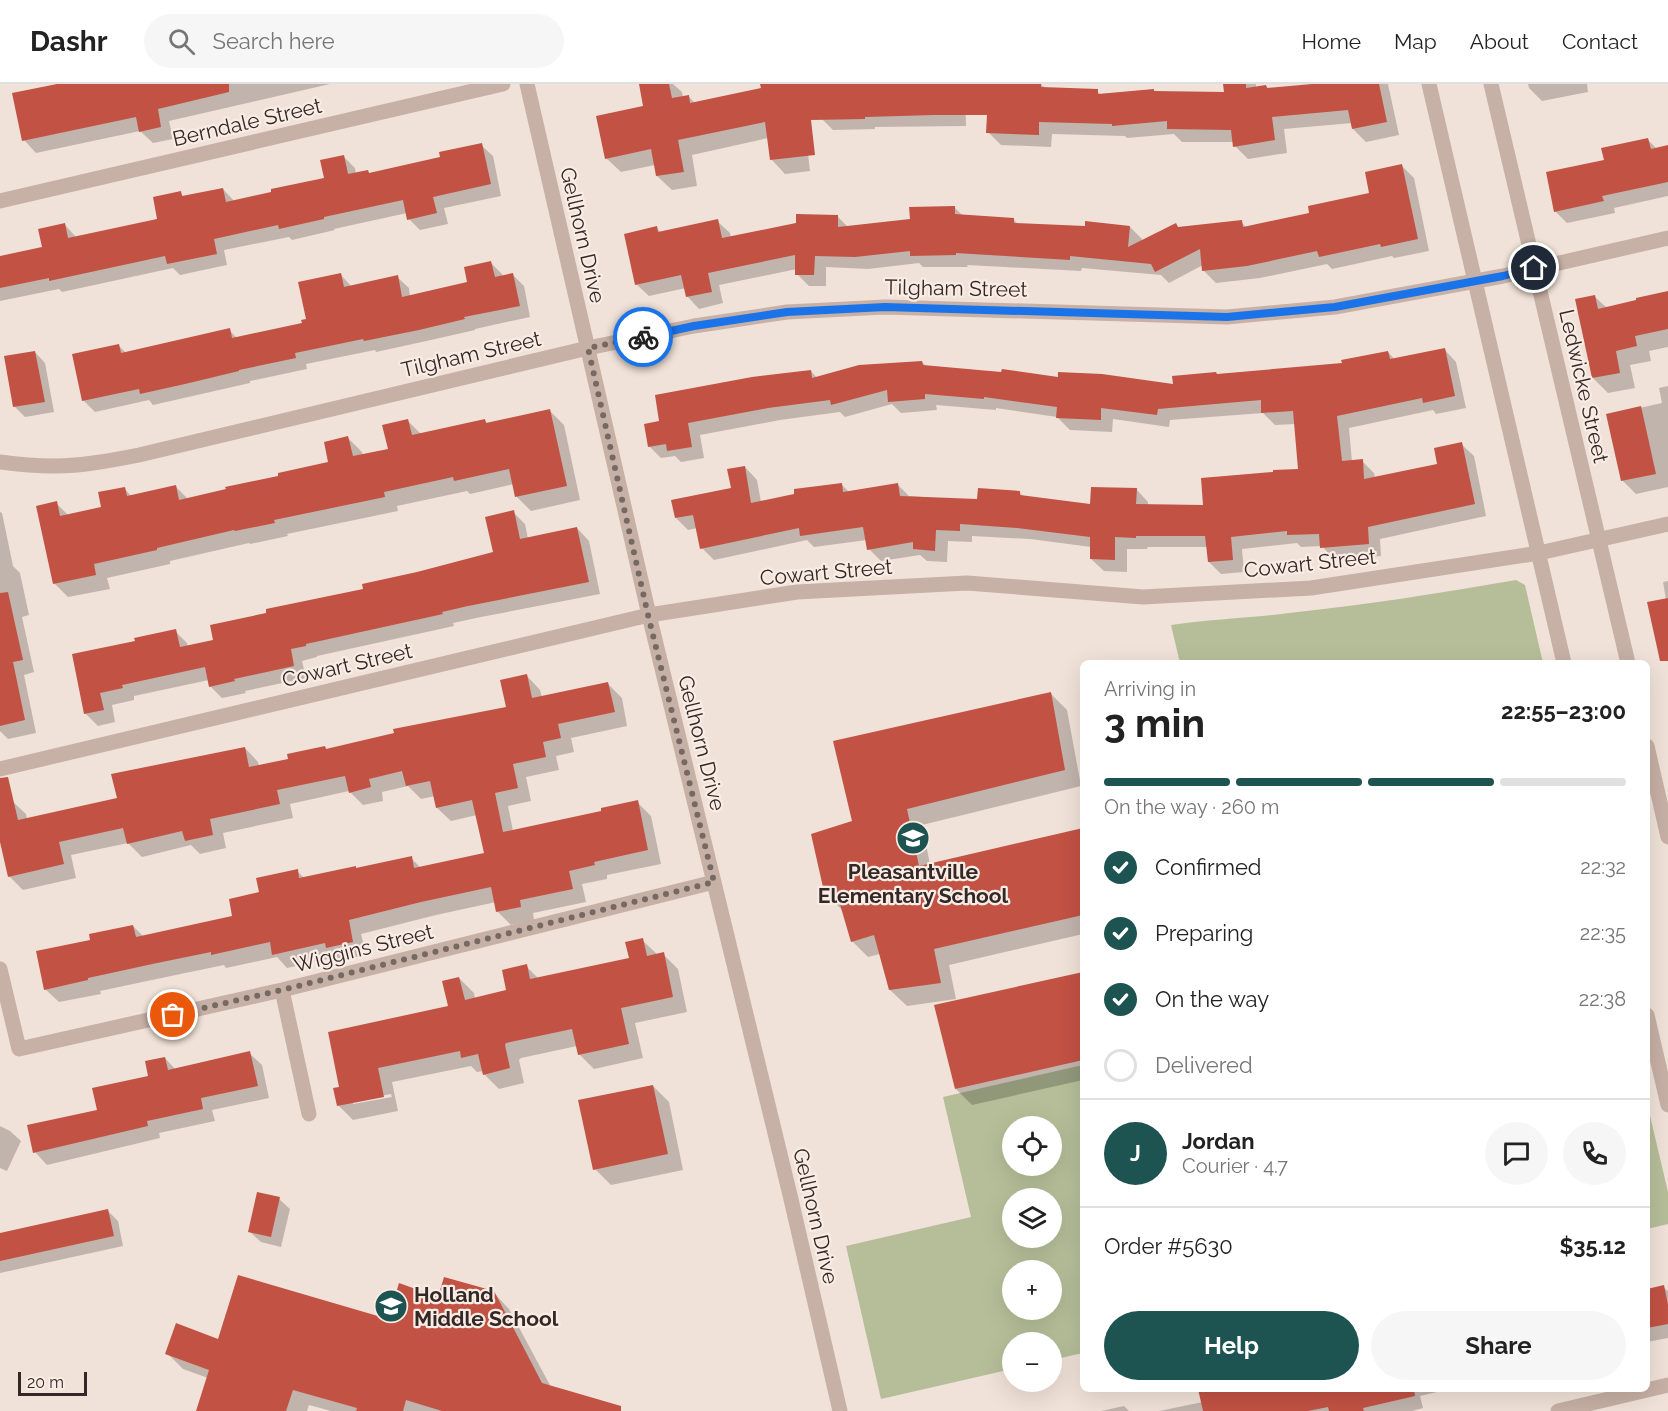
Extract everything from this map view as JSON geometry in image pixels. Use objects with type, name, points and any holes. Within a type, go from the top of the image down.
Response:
[{"type":"street","name":"Berndale Street","points":[[0,201],[503,84]]},
{"type":"street","name":"Gellhorn Drive","points":[[527,84],[648,615],[840,1411]]},
{"type":"street","points":[[1429,84],[1563,660]]},
{"type":"street","name":"Ledwicke Street","points":[[1491,84],[1627,660]]},
{"type":"street","name":"Tilgham Street","points":[[0,462],[91,464],[139,455],[588,348],[694,326],[787,312],[885,307],[1227,317],[1335,307],[1476,281],[1668,238]]},
{"type":"street","name":"Cowart Street","points":[[0,769],[648,615],[797,592],[967,583],[1143,597],[1311,588],[1539,553],[1668,524]]},
{"type":"street","points":[[1650,762],[1659,811],[1668,837]]},
{"type":"street","name":"Wiggins Street","points":[[0,969],[20,1049],[282,990],[714,882]]},
{"type":"street","points":[[282,990],[309,1114]]},
{"type":"street","points":[[1650,1027],[1667,1095]]},
{"type":"street","points":[[1650,1389],[1668,1385]]},
{"type":"street","points":[[1558,1411],[1638,1392]]},
{"type":"green space","points":[[1516,580],[1525,585],[1542,660],[1179,660],[1171,625],[1274,615]]},
{"type":"green space","points":[[1080,1066],[1080,1354],[1062,1358],[1062,1332],[1002,1332],[1002,1371],[881,1399],[846,1246],[971,1217],[943,1097]]},
{"type":"green space","points":[[1650,1116],[1668,1192],[1668,1224],[1650,1228]]},
{"type":"building","points":[[57,84],[229,84],[229,92],[158,109],[161,127],[139,132],[136,117],[22,141],[12,93]]},
{"type":"building","points":[[639,84],[669,84],[672,98],[689,95],[690,103],[761,88],[760,84],[1041,84],[1041,87],[1098,89],[1098,94],[1154,89],[1154,91],[1224,92],[1223,84],[1246,84],[1246,88],[1266,85],[1267,88],[1312,84],[1379,84],[1387,122],[1352,129],[1348,110],[1272,117],[1275,140],[1233,147],[1231,130],[1167,129],[1167,121],[1112,126],[1112,124],[1039,122],[1039,135],[986,133],[987,115],[811,120],[815,155],[770,160],[765,122],[678,140],[684,172],[656,176],[651,149],[605,159],[596,116],[643,106]]},
{"type":"building","points":[[1648,138],[1651,149],[1668,145],[1668,182],[1602,196],[1604,201],[1554,212],[1546,172],[1604,160],[1601,148]]},
{"type":"building","points":[[482,143],[491,184],[433,197],[437,213],[407,220],[403,200],[279,229],[278,225],[214,239],[217,254],[167,264],[165,256],[49,281],[49,278],[0,288],[0,256],[42,247],[38,229],[65,223],[68,238],[157,219],[153,197],[181,191],[182,196],[223,188],[226,202],[271,192],[271,189],[324,178],[320,160],[344,155],[348,174],[368,170],[369,173],[440,157],[439,152]]},
{"type":"building","points":[[1402,164],[1418,239],[1381,247],[1380,244],[1319,257],[1317,251],[1247,266],[1202,271],[1200,249],[1155,272],[1151,264],[1070,256],[1070,260],[956,253],[956,255],[910,256],[910,251],[855,257],[815,256],[814,275],[795,275],[795,255],[708,273],[712,292],[686,297],[681,275],[635,285],[624,234],[657,226],[658,232],[718,219],[722,238],[796,223],[796,214],[838,215],[838,227],[910,219],[909,207],[955,206],[955,214],[1014,218],[1014,223],[1085,226],[1085,221],[1130,226],[1128,247],[1176,223],[1178,227],[1242,220],[1243,227],[1309,213],[1308,206],[1369,193],[1365,172]]},
{"type":"building","points":[[491,261],[495,277],[513,273],[520,306],[464,317],[465,319],[419,330],[295,353],[296,358],[140,394],[139,389],[82,401],[72,354],[119,344],[121,353],[230,328],[232,338],[302,323],[301,320],[306,319],[298,282],[341,273],[344,287],[398,275],[402,297],[467,282],[464,267]]},
{"type":"building","points":[[1668,291],[1668,329],[1635,336],[1637,346],[1616,351],[1620,373],[1592,378],[1575,299],[1595,295],[1598,309]]},
{"type":"building","points":[[1445,348],[1455,396],[1423,403],[1422,398],[1337,416],[1342,461],[1363,459],[1364,479],[1437,464],[1434,448],[1462,442],[1475,504],[1368,527],[1369,544],[1320,548],[1319,534],[1287,535],[1287,531],[1231,537],[1233,560],[1208,562],[1205,536],[1115,537],[1115,560],[1090,559],[1090,537],[960,524],[960,531],[936,530],[935,551],[913,549],[913,542],[867,550],[863,527],[800,536],[799,528],[700,549],[693,515],[675,518],[671,500],[731,488],[727,469],[745,466],[751,503],[794,494],[794,489],[842,483],[843,492],[898,483],[900,496],[977,499],[978,488],[1020,491],[1020,495],[1090,504],[1091,487],[1137,488],[1136,504],[1203,505],[1201,478],[1298,469],[1293,411],[1261,413],[1261,400],[1158,409],[1157,415],[1101,408],[1101,420],[1056,418],[1057,407],[984,397],[984,399],[925,394],[925,399],[888,402],[887,390],[831,405],[830,400],[768,408],[688,423],[692,447],[667,451],[666,444],[648,447],[644,424],[659,421],[655,395],[752,377],[811,370],[812,378],[859,365],[922,361],[923,365],[1001,372],[1002,369],[1058,377],[1058,372],[1102,374],[1173,384],[1172,376],[1342,363],[1341,360],[1388,351],[1390,359]]},
{"type":"building","points":[[35,351],[45,402],[13,407],[4,356]]},
{"type":"building","points":[[1641,406],[1656,474],[1621,481],[1606,414]]},
{"type":"building","points":[[550,409],[567,486],[515,497],[509,469],[454,481],[453,477],[384,492],[385,497],[274,520],[275,523],[234,530],[94,564],[96,575],[53,584],[36,506],[57,501],[60,516],[101,507],[98,492],[125,487],[127,496],[176,485],[179,500],[328,462],[324,442],[348,436],[353,456],[388,449],[382,425],[408,419],[412,435],[485,419],[486,423]]},
{"type":"building","points":[[514,510],[520,539],[577,527],[589,582],[468,606],[442,612],[443,614],[306,644],[306,646],[291,649],[294,666],[209,687],[205,667],[122,685],[123,688],[100,693],[104,710],[84,714],[72,654],[135,641],[134,638],[176,629],[180,647],[213,640],[210,625],[266,613],[266,609],[363,589],[362,584],[493,552],[485,517]]},
{"type":"building","points":[[8,592],[23,660],[13,662],[25,720],[0,726],[0,593]]},
{"type":"building","points":[[1668,598],[1668,661],[1660,661],[1647,602]]},
{"type":"building","points":[[527,674],[532,698],[608,682],[615,712],[558,724],[561,738],[543,742],[546,757],[513,764],[518,788],[495,793],[503,832],[601,811],[601,808],[638,800],[648,850],[594,862],[595,865],[569,871],[573,889],[520,900],[521,907],[496,912],[491,887],[349,920],[353,942],[326,948],[325,943],[272,955],[270,942],[211,955],[211,952],[157,963],[44,990],[36,951],[90,940],[89,934],[133,925],[136,937],[232,916],[229,899],[259,892],[256,878],[298,869],[299,878],[412,856],[414,868],[484,853],[472,800],[436,808],[430,781],[406,786],[402,771],[369,779],[371,787],[349,793],[345,776],[277,790],[280,804],[210,819],[213,835],[185,841],[182,831],[127,844],[123,828],[59,842],[64,864],[8,877],[0,842],[0,778],[8,777],[18,820],[117,798],[111,774],[245,747],[249,767],[288,759],[287,754],[325,746],[326,749],[394,733],[393,729],[506,707],[500,680]]},
{"type":"building","points":[[1051,692],[1065,770],[907,809],[919,866],[1080,829],[1080,916],[934,949],[941,983],[889,990],[874,935],[851,942],[837,894],[825,896],[811,834],[852,821],[833,741]]},
{"type":"building","points":[[643,938],[647,956],[664,952],[673,997],[621,1008],[629,1044],[578,1055],[572,1029],[506,1043],[510,1068],[483,1075],[478,1054],[461,1058],[460,1051],[378,1068],[384,1097],[337,1106],[333,1088],[339,1087],[328,1032],[448,1006],[442,981],[459,977],[465,1000],[506,990],[502,970],[527,964],[530,979],[629,958],[625,942]]},
{"type":"building","points":[[1080,973],[1080,1061],[955,1089],[934,1005]]},
{"type":"building","points":[[250,1051],[258,1086],[201,1098],[203,1109],[147,1121],[148,1126],[33,1153],[27,1125],[97,1110],[92,1088],[148,1076],[145,1061],[165,1057],[168,1070]]},
{"type":"building","points":[[653,1085],[668,1154],[593,1170],[578,1100]]},
{"type":"building","points":[[257,1192],[280,1197],[271,1237],[248,1232]]},
{"type":"building","points":[[108,1209],[114,1236],[0,1261],[0,1233]]},
{"type":"building","points":[[238,1275],[388,1319],[399,1283],[438,1297],[444,1277],[494,1291],[542,1383],[621,1406],[621,1411],[442,1411],[406,1400],[403,1411],[356,1411],[357,1408],[293,1390],[286,1411],[196,1411],[209,1370],[165,1354],[176,1323],[218,1339]]},
{"type":"building","points":[[1664,1285],[1668,1305],[1668,1324],[1650,1327],[1650,1288]]},
{"type":"building","points":[[1199,1392],[1414,1392],[1415,1396],[1363,1408],[1364,1411],[1329,1411],[1328,1407],[1308,1411],[1203,1411]]},
{"type":"way so far","points":[[173,1015],[714,882],[648,615],[588,348],[643,337]]},
{"type":"place","name":"Pleasantville Elementary School","points":[[913,838]]},
{"type":"place","name":"Holland Middle School","points":[[391,1306]]},
{"type":"route","points":[[643,337],[694,326],[787,312],[885,307],[1227,317],[1335,307],[1503,276],[1534,268]]}]
